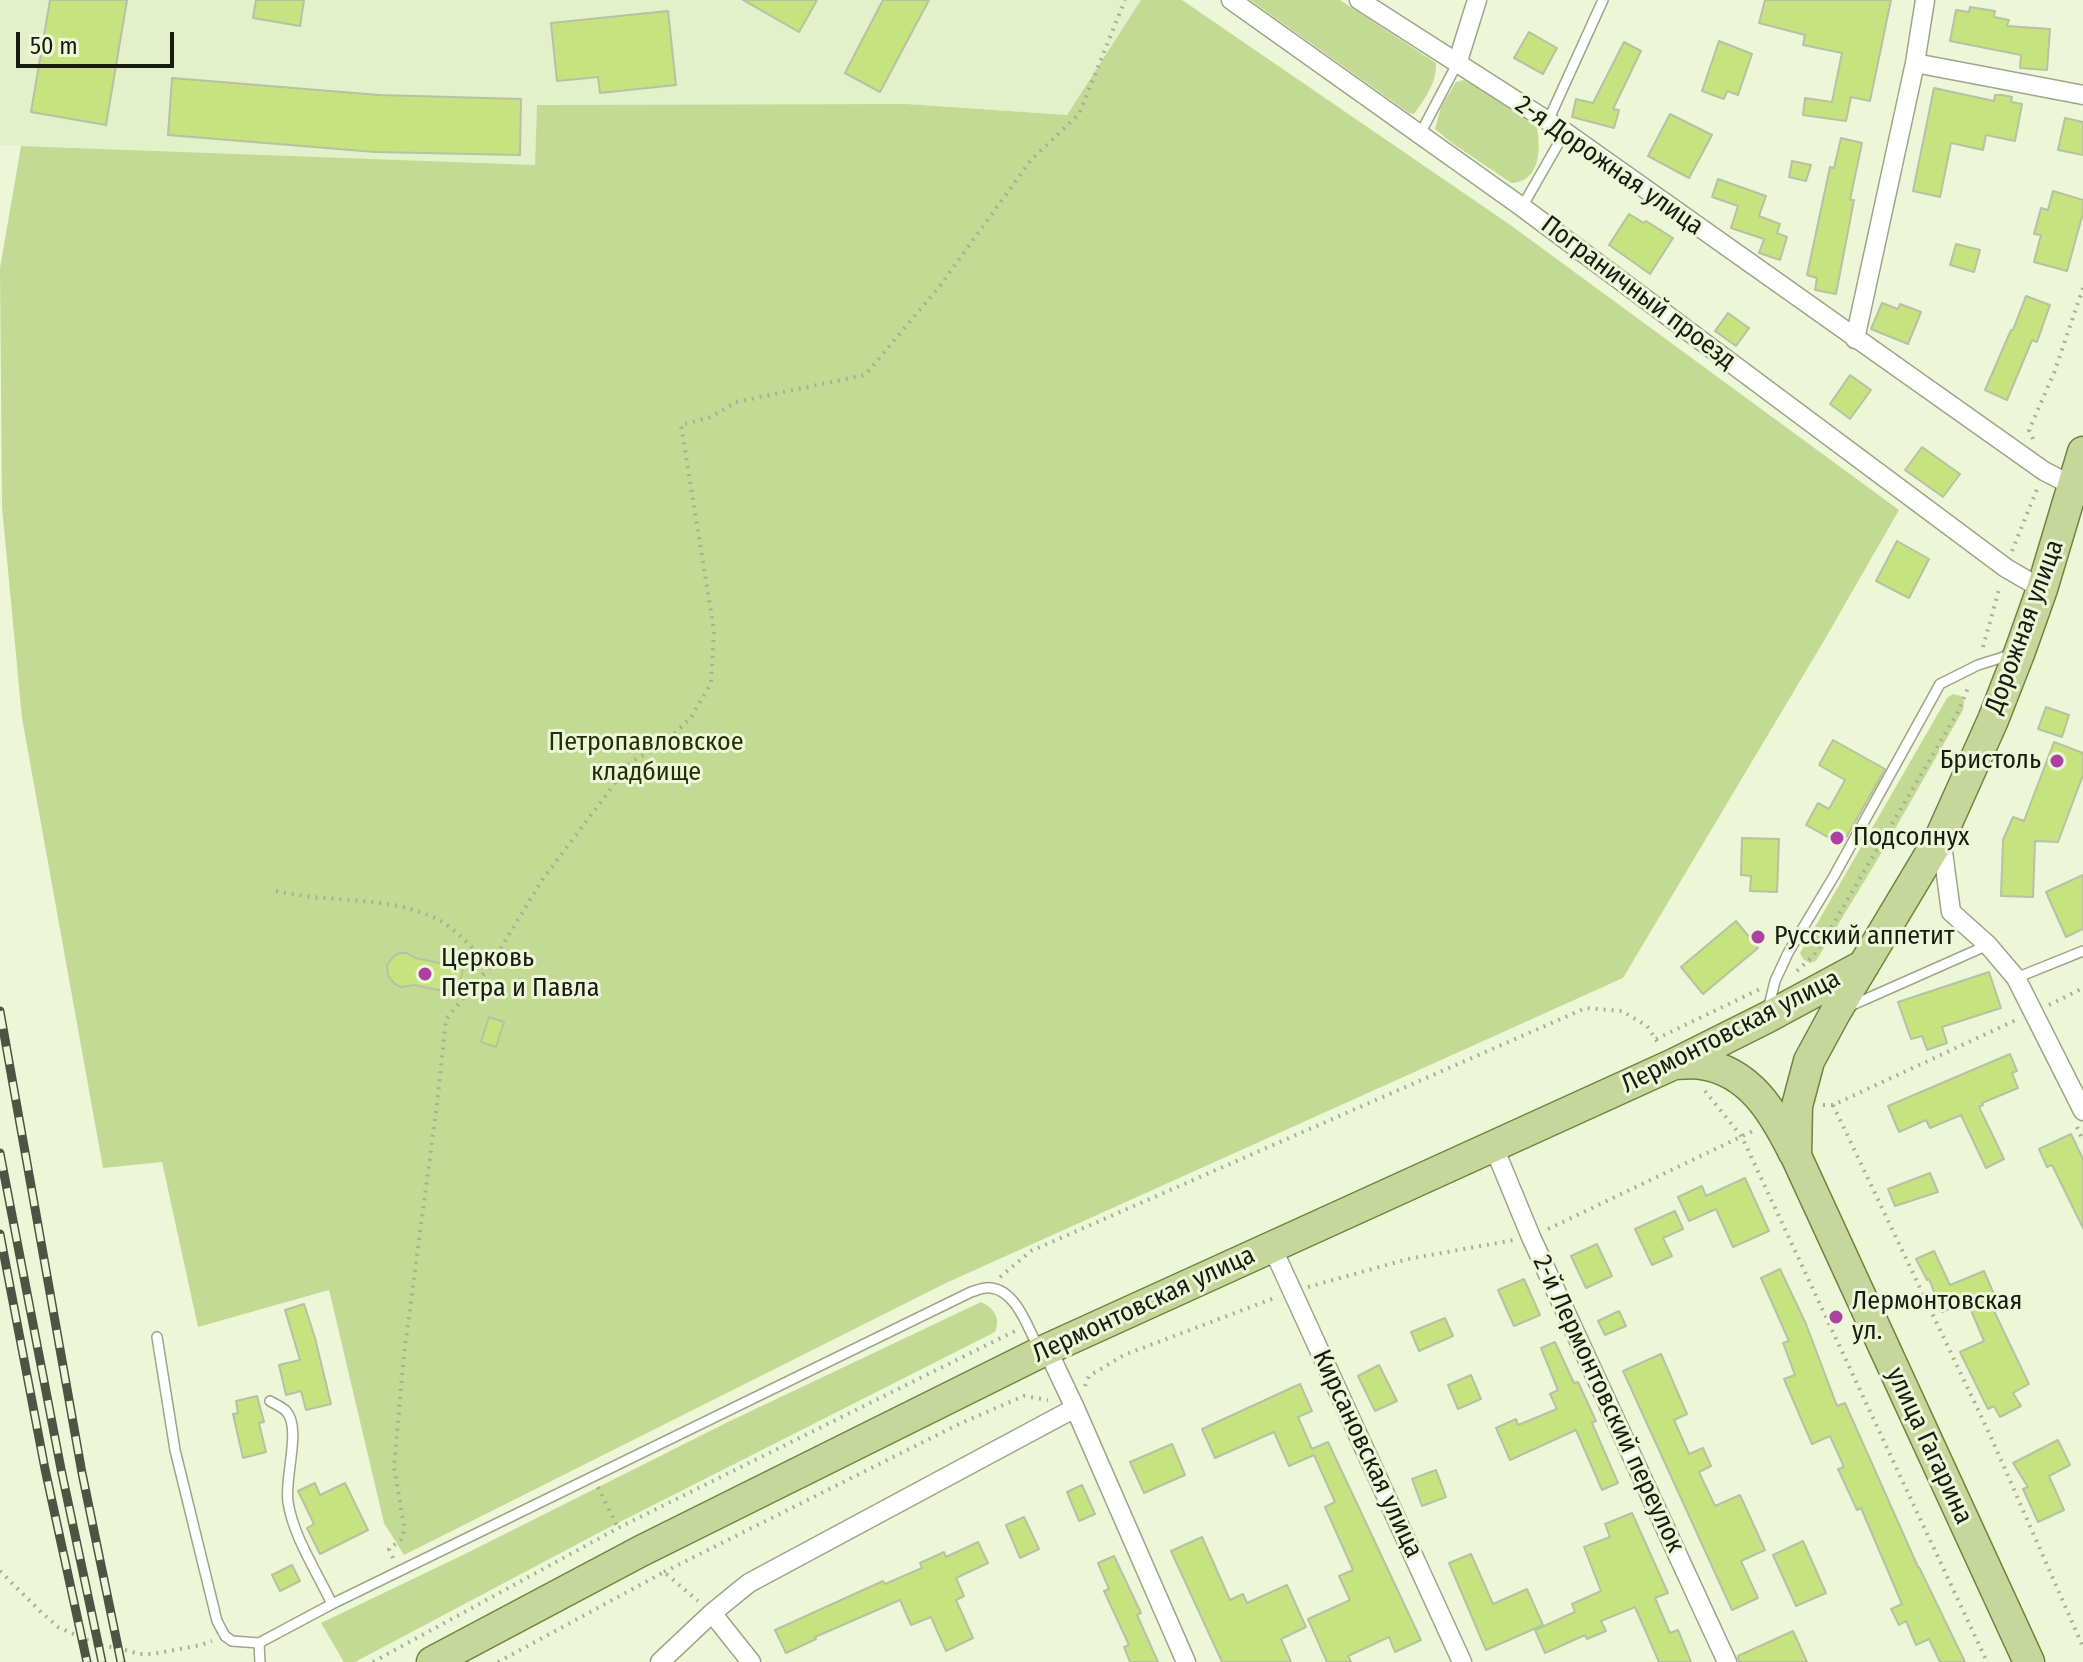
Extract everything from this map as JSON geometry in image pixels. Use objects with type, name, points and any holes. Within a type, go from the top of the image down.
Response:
[{"type":"main road","name":"Дорожная улица","points":[[1864,965],[1941,836],[1993,720],[2078,487],[2083,452]]},
{"type":"main road","name":"Лермонтовская улица","points":[[432,1662],[641,1551],[1044,1351],[1674,1064],[1864,965]]},
{"type":"main road","points":[[1786,1111],[1809,1061],[1864,965]]},
{"type":"main road","name":"улица Гагарина","points":[[1674,1064],[1701,1064],[1725,1071],[1786,1111],[1796,1156],[2029,1662]]},
{"type":"street","name":"Пограничный проезд","points":[[1231,0],[1522,207],[2006,568],[2042,589]]},
{"type":"street","name":"2-я Дорожная улица","points":[[1359,0],[1565,132],[2044,471],[2078,487]]},
{"type":"street","points":[[1457,64],[1477,0]]},
{"type":"street","points":[[1855,339],[1915,63],[1925,0]]},
{"type":"street","points":[[1915,63],[2083,95]]},
{"type":"street","points":[[1941,836],[1951,912],[1988,945],[2016,978],[2083,1111]]},
{"type":"street","name":"2-й Лермонтовский переулок","points":[[1493,1145],[1531,1237],[1727,1662]]},
{"type":"street","name":"Кирсановская улица","points":[[1272,1247],[1462,1662]]},
{"type":"street","points":[[1044,1351],[1075,1408],[1186,1662]]},
{"type":"street","points":[[660,1662],[749,1583],[1075,1408]]},
{"type":"street","points":[[712,1613],[751,1662]]},
{"type":"lane","points":[[1548,121],[1603,0]]},
{"type":"lane","points":[[1420,134],[1457,64]]},
{"type":"lane","points":[[1522,207],[1565,132]]},
{"type":"lane","points":[[1766,1018],[1775,981],[1788,953],[1940,684],[1978,665],[2020,651]]},
{"type":"lane","points":[[1835,1013],[1988,945]]},
{"type":"lane","points":[[2016,978],[2083,951]]},
{"type":"lane","points":[[157,1337],[175,1450],[217,1621],[225,1636],[232,1641],[259,1643],[332,1604],[971,1292],[987,1287],[999,1290],[1013,1301],[1044,1351]]},
{"type":"lane","points":[[270,1401],[286,1411],[293,1424],[287,1501],[293,1524],[332,1604]]},
{"type":"lane","points":[[259,1643],[260,1662]]},
{"type":"path","points":[[399,1571],[389,1549],[403,1538],[404,1526],[394,1467],[404,1354],[446,1019],[490,966],[542,880],[631,762],[660,746],[690,719],[711,683],[714,631],[681,425],[711,417],[736,402],[865,375],[939,287],[1031,160],[1079,114],[1125,0]]},
{"type":"path","points":[[2044,471],[2029,430],[2054,373],[2083,288]]},
{"type":"path","points":[[276,891],[302,897],[399,905],[441,921],[490,966]]},
{"type":"path","points":[[498,1662],[664,1572],[959,1424],[1024,1396],[1040,1397],[1075,1408],[1089,1376],[1124,1355],[1292,1291],[1408,1259],[1531,1237],[1742,1137],[1786,1111],[1833,1105],[2083,988]]},
{"type":"path","points":[[987,1287],[1031,1251],[1586,1008],[1622,1011],[1647,1026],[1674,1064],[1706,1092],[1742,1137],[1987,1662]]},
{"type":"path","points":[[1833,1105],[1990,1435],[2083,1647]]},
{"type":"path","points":[[373,1662],[618,1528],[1026,1325]]},
{"type":"path","points":[[593,1476],[618,1528]]},
{"type":"path","points":[[0,1571],[58,1627],[98,1645],[153,1654],[201,1645],[225,1636]]},
{"type":"path","points":[[664,1572],[712,1613]]},
{"type":"shaded area","points":[[0,0],[1141,0],[1067,115],[905,104],[537,105],[535,165],[0,145]]},
{"type":"green space","name":"Петропавловское кладбище","points":[[1141,0],[1182,0],[1509,224],[1899,510],[1623,978],[946,1283],[404,1555],[384,1523],[329,1290],[198,1327],[162,1162],[103,1168],[22,718],[2,507],[0,268],[21,146],[535,165],[537,105],[906,104],[1067,115]]},
{"type":"green space","points":[[1250,0],[1340,0],[1436,63],[1430,90],[1414,114],[1409,113]]},
{"type":"green space","points":[[1464,80],[1537,127],[1538,155],[1528,177],[1511,183],[1435,129],[1441,107],[1456,82]]},
{"type":"green space","points":[[1953,694],[1961,696],[1963,710],[1879,857],[1816,961],[1810,963],[1800,953],[1947,698]]},
{"type":"green space","points":[[981,1302],[995,1314],[995,1332],[604,1530],[355,1662],[344,1662],[321,1623],[728,1422]]},
{"type":"building","points":[[50,0],[127,0],[106,125],[31,112]]},
{"type":"building","points":[[256,0],[304,0],[300,26],[253,18]]},
{"type":"building","points":[[743,0],[817,0],[799,32]]},
{"type":"building","points":[[883,0],[929,0],[880,92],[845,73]]},
{"type":"building","points":[[1765,0],[1891,0],[1870,101],[1851,97],[1846,121],[1803,115],[1805,98],[1832,102],[1842,53],[1803,45],[1805,35],[1759,23]]},
{"type":"building","points":[[1970,7],[1995,11],[1994,17],[2009,20],[2007,26],[2050,29],[2047,70],[2020,68],[2021,55],[1950,41],[1956,10],[1969,12]]},
{"type":"building","points":[[668,11],[676,85],[600,93],[598,77],[557,81],[551,23]]},
{"type":"building","points":[[1529,32],[1557,48],[1543,74],[1514,58]]},
{"type":"building","points":[[1719,41],[1752,54],[1738,95],[1727,91],[1724,99],[1702,91]]},
{"type":"building","points":[[1624,42],[1641,51],[1613,109],[1619,110],[1614,128],[1572,117],[1576,99],[1593,103]]},
{"type":"building","points":[[172,78],[379,95],[521,99],[520,155],[375,152],[168,135]]},
{"type":"building","points":[[1934,88],[1994,101],[1995,95],[2002,95],[2012,97],[2011,102],[2022,104],[2015,141],[1986,135],[1983,150],[1951,143],[1940,197],[1913,191]]},
{"type":"building","points":[[1670,114],[1712,135],[1689,178],[1648,156]]},
{"type":"building","points":[[2065,118],[2083,122],[2083,155],[2058,150]]},
{"type":"building","points":[[1841,138],[1862,143],[1836,294],[1815,290],[1817,278],[1807,275],[1830,167],[1834,168]]},
{"type":"building","points":[[1792,161],[1811,165],[1806,181],[1789,177]]},
{"type":"building","points":[[1718,179],[1766,196],[1759,216],[1780,224],[1777,233],[1787,237],[1780,260],[1759,253],[1764,239],[1731,228],[1738,206],[1712,197]]},
{"type":"building","points":[[2053,191],[2083,200],[2083,213],[2067,271],[2034,262],[2041,235],[2034,234],[2041,208],[2048,210]]},
{"type":"building","points":[[1629,214],[1673,238],[1650,274],[1609,245]]},
{"type":"building","points":[[1956,244],[1980,250],[1974,272],[1950,265]]},
{"type":"building","points":[[2026,296],[2050,305],[2037,342],[2032,340],[2007,400],[1985,390]]},
{"type":"building","points":[[1882,303],[1898,309],[1900,304],[1921,312],[1908,344],[1871,329]]},
{"type":"building","points":[[1728,313],[1749,328],[1736,346],[1715,331]]},
{"type":"building","points":[[1850,375],[1871,390],[1850,419],[1830,404]]},
{"type":"building","points":[[1922,447],[1960,474],[1943,497],[1905,470]]},
{"type":"building","points":[[1897,541],[1929,559],[1909,598],[1876,581]]},
{"type":"building","points":[[2046,707],[2069,715],[2062,737],[2038,729]]},
{"type":"building","points":[[1833,740],[1885,769],[1842,845],[1806,825],[1818,803],[1829,809],[1845,780],[1819,765]]},
{"type":"building","points":[[2054,742],[2083,753],[2083,775],[2058,842],[2035,841],[2033,897],[2001,896],[2003,840],[2013,817],[2024,821]]},
{"type":"building","points":[[1742,838],[1779,839],[1777,892],[1750,891],[1751,876],[1741,875]]},
{"type":"building","points":[[2083,875],[2083,929],[2066,937],[2046,892]]},
{"type":"building","points":[[1736,921],[1758,948],[1703,994],[1681,967]]},
{"type":"building","name":"Церковь Петра и Павла","points":[[400,953],[463,968],[458,994],[395,984],[388,976],[387,965]]},
{"type":"building","points":[[1989,972],[2001,1008],[1942,1027],[1947,1043],[1927,1050],[1922,1036],[1911,1039],[1898,1002]]},
{"type":"building","points":[[489,1017],[504,1022],[496,1047],[481,1042]]},
{"type":"building","points":[[2010,1054],[2017,1071],[2012,1073],[2018,1088],[1979,1107],[2004,1159],[1986,1168],[1961,1115],[1930,1128],[1926,1120],[1899,1132],[1888,1106]]},
{"type":"building","points":[[2071,1134],[2083,1159],[2083,1228],[2052,1165],[2047,1167],[2039,1149]]},
{"type":"building","points":[[1930,1173],[1938,1192],[1895,1206],[1888,1189]]},
{"type":"building","points":[[1745,1178],[1769,1231],[1733,1247],[1716,1209],[1689,1221],[1678,1197],[1702,1186],[1706,1196]]},
{"type":"building","points":[[1675,1211],[1683,1229],[1663,1238],[1672,1256],[1652,1265],[1635,1229]]},
{"type":"building","points":[[1597,1244],[1612,1276],[1586,1288],[1571,1256]]},
{"type":"building","points":[[1934,1251],[1950,1285],[1984,1271],[1999,1306],[1993,1309],[2029,1384],[2013,1393],[2021,1406],[2000,1417],[1994,1406],[1988,1409],[1960,1352],[1984,1341],[1967,1301],[1942,1312],[1929,1279],[1916,1259]]},
{"type":"building","points":[[1780,1269],[1806,1324],[1837,1406],[1845,1403],[1918,1567],[1965,1662],[1940,1662],[1929,1639],[1916,1645],[1906,1621],[1899,1625],[1891,1609],[1902,1604],[1861,1508],[1857,1510],[1838,1469],[1844,1467],[1830,1436],[1812,1444],[1784,1379],[1795,1375],[1783,1343],[1789,1341],[1761,1278]]},
{"type":"building","points":[[1524,1279],[1540,1315],[1514,1326],[1498,1290]]},
{"type":"building","points":[[304,1304],[331,1404],[306,1410],[301,1391],[286,1395],[279,1365],[300,1360],[285,1310]]},
{"type":"building","points":[[1619,1311],[1626,1326],[1605,1335],[1598,1321]]},
{"type":"building","points":[[1445,1318],[1453,1336],[1419,1351],[1411,1332]]},
{"type":"building","points":[[1555,1342],[1596,1421],[1592,1423],[1618,1483],[1602,1490],[1576,1430],[1510,1460],[1496,1428],[1516,1419],[1518,1425],[1557,1409],[1550,1394],[1558,1390],[1541,1348]]},
{"type":"building","points":[[1661,1354],[1687,1414],[1674,1420],[1689,1454],[1703,1448],[1711,1466],[1699,1472],[1715,1506],[1740,1495],[1765,1550],[1741,1561],[1758,1598],[1732,1610],[1623,1371]]},
{"type":"building","points":[[1379,1365],[1397,1401],[1375,1411],[1358,1376]]},
{"type":"building","points":[[1471,1375],[1481,1399],[1458,1409],[1448,1385]]},
{"type":"building","points":[[1300,1384],[1312,1411],[1298,1417],[1312,1449],[1328,1442],[1421,1640],[1395,1652],[1389,1637],[1348,1656],[1351,1662],[1327,1662],[1308,1619],[1350,1600],[1339,1576],[1353,1570],[1325,1507],[1335,1502],[1314,1455],[1289,1466],[1274,1432],[1215,1458],[1202,1429]]},
{"type":"building","points":[[257,1396],[264,1422],[259,1423],[266,1452],[243,1458],[233,1414],[238,1413],[236,1401]]},
{"type":"building","points":[[2058,1440],[2070,1465],[2049,1476],[2064,1510],[2038,1522],[2023,1489],[2028,1487],[2013,1463]]},
{"type":"building","points":[[1172,1444],[1185,1475],[1144,1493],[1130,1462]]},
{"type":"building","points":[[1436,1470],[1446,1497],[1422,1506],[1412,1479]]},
{"type":"building","points":[[315,1483],[320,1495],[345,1483],[368,1530],[320,1554],[307,1528],[314,1524],[298,1491]]},
{"type":"building","points":[[1082,1485],[1095,1514],[1079,1521],[1067,1492]]},
{"type":"building","points":[[1632,1513],[1668,1593],[1655,1598],[1670,1633],[1678,1630],[1691,1662],[1659,1662],[1635,1607],[1601,1621],[1606,1631],[1587,1639],[1585,1635],[1545,1653],[1535,1630],[1575,1612],[1572,1604],[1601,1591],[1584,1547],[1610,1537],[1605,1524]]},
{"type":"building","points":[[1024,1517],[1039,1549],[1020,1558],[1006,1525]]},
{"type":"building","points":[[1202,1537],[1230,1600],[1243,1594],[1247,1603],[1287,1585],[1306,1627],[1281,1639],[1291,1662],[1222,1662],[1171,1551]]},
{"type":"building","points":[[1803,1541],[1826,1593],[1796,1606],[1773,1555]]},
{"type":"building","points":[[978,1542],[988,1563],[956,1578],[964,1596],[956,1600],[973,1638],[946,1651],[931,1617],[911,1625],[900,1600],[786,1653],[775,1630],[883,1581],[885,1584],[922,1568],[920,1563],[944,1552],[946,1557]]},
{"type":"building","points":[[1471,1554],[1493,1604],[1527,1589],[1543,1625],[1486,1650],[1449,1563]]},
{"type":"building","points":[[1114,1556],[1141,1613],[1137,1615],[1158,1662],[1130,1662],[1124,1647],[1129,1645],[1104,1591],[1109,1589],[1098,1563]]},
{"type":"building","points":[[292,1565],[300,1581],[280,1591],[272,1575]]},
{"type":"building","points":[[1793,1631],[1807,1662],[1739,1662],[1738,1656]]},
{"type":"railway","points":[[0,1011],[82,1473],[121,1662]]},
{"type":"railway","points":[[0,1153],[102,1662]]},
{"type":"railway","points":[[0,1234],[45,1469],[87,1662]]},
{"type":"place","name":"Бристоль","points":[[2057,761]]},
{"type":"place","name":"Подсолнух","points":[[1837,838]]},
{"type":"place","name":"Русский аппетит","points":[[1758,937]]},
{"type":"place","name":"Церковь Петра и Павла","points":[[425,974]]},
{"type":"place","name":"Лермонтовская ул.","points":[[1836,1317]]}]
